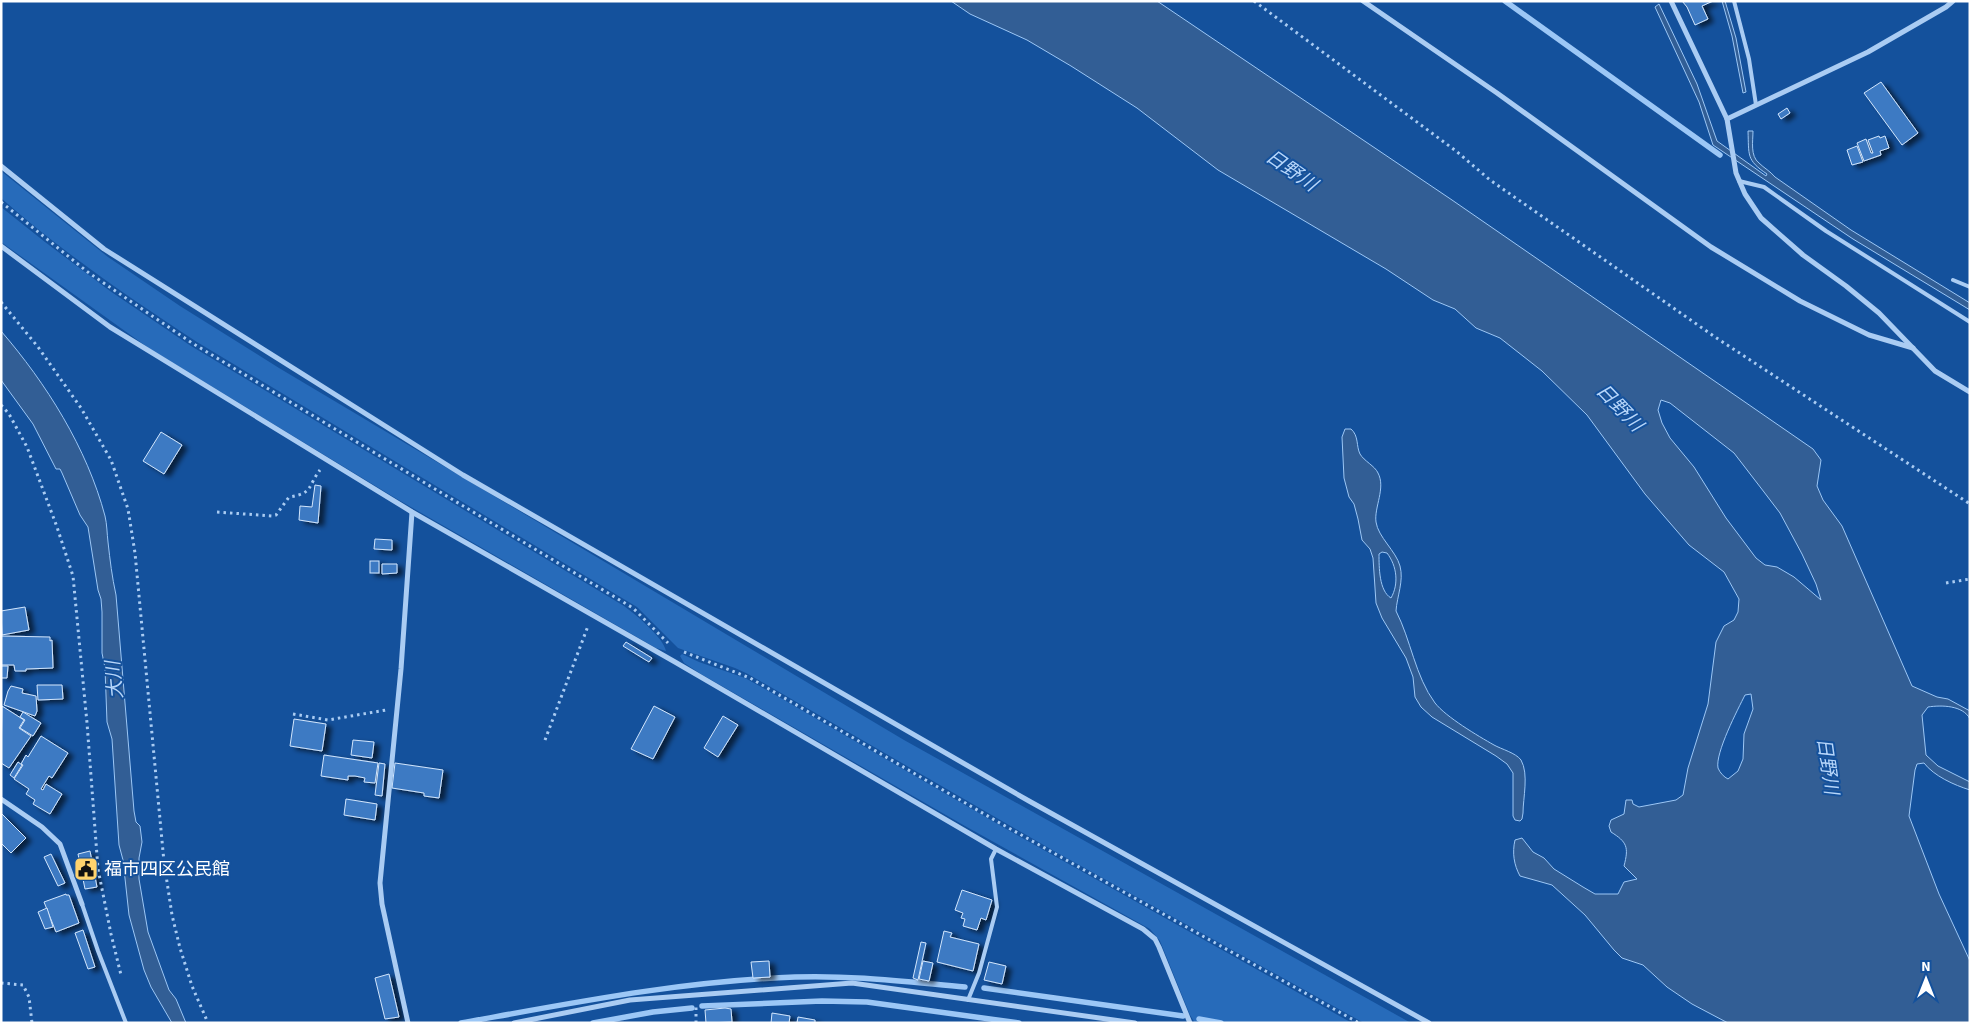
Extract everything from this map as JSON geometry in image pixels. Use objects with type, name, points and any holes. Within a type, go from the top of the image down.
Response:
[{"type":"street","points":[[1364,1],[1497,93],[1711,247],[1800,300],[1869,335],[1913,348]]},
{"type":"street","points":[[1671,1],[1726,119],[1732,147],[1733,163],[1739,181],[1761,218],[1803,256],[1846,286],[1879,313],[1935,371],[1970,392]]},
{"type":"street","points":[[1726,119],[1868,52],[1946,7],[1953,1]]},
{"type":"street","points":[[1,166],[104,249],[464,475],[1029,801],[1428,1023]]},
{"type":"street","points":[[1,246],[110,327],[412,512],[676,662],[996,849],[1151,934],[1159,947],[1190,1023]]},
{"type":"street","points":[[408,1023],[382,904],[380,883],[397,708],[412,512]]},
{"type":"street","points":[[1,799],[42,827],[60,844],[82,904]]},
{"type":"street","points":[[514,1023],[630,1000],[852,983],[1135,1023]]},
{"type":"lane","points":[[1734,1],[1749,59],[1756,105]]},
{"type":"lane","points":[[1739,181],[1764,187],[1826,231],[1970,322]]},
{"type":"lane","points":[[1953,280],[1970,287]]},
{"type":"lane","points":[[968,1000],[979,973],[997,907],[991,859],[996,849]]},
{"type":"lane","points":[[82,904],[126,1023]]},
{"type":"path","points":[[1254,1],[1456,151],[1490,180],[1715,337],[1970,504]]},
{"type":"path","points":[[1,202],[89,273],[192,343],[633,608],[660,634],[674,651],[676,662]]},
{"type":"path","points":[[1,302],[38,347],[80,408],[112,460],[128,509],[135,553],[164,862],[172,915],[192,986],[208,1023]]},
{"type":"path","points":[[1,405],[9,414],[27,447],[58,527],[73,576],[98,870],[123,981]]},
{"type":"path","points":[[217,512],[276,515],[289,497],[303,495],[309,488],[320,470],[323,458]]},
{"type":"path","points":[[1946,583],[1970,579]]},
{"type":"path","points":[[544,740],[587,631],[588,613]]},
{"type":"path","points":[[674,651],[685,652],[750,678],[1007,826],[1359,1023]]},
{"type":"path","points":[[293,714],[328,720],[397,708]]},
{"type":"path","points":[[1,983],[23,985],[29,997],[32,1023]]},
{"type":"path","points":[[696,995],[696,1023]]},
{"type":"shaded area","points":[[1,171],[108,257],[180,306],[279,368],[904,740],[1411,1023],[1364,1023],[1054,851],[748,674],[678,648],[637,607],[197,342],[72,256],[1,198]]},
{"type":"shaded area","points":[[1,207],[110,291],[191,346],[624,606],[655,633],[666,651],[656,648],[397,499],[150,349],[1,242]]},
{"type":"shaded area","points":[[682,654],[745,678],[1008,830],[1352,1023],[1195,1023],[1160,941],[1150,929],[965,826],[701,674],[684,663],[680,656]]},
{"type":"water","name":"日野川","points":[[951,1],[1157,1],[1452,200],[1813,449],[1821,460],[1817,486],[1823,500],[1842,526],[1912,686],[1937,697],[1948,699],[1970,711],[1970,719],[1962,711],[1945,706],[1928,707],[1922,715],[1926,755],[1938,766],[1970,782],[1970,790],[1957,786],[1933,772],[1924,763],[1917,764],[1909,816],[1939,894],[1970,961],[1970,1023],[1728,1023],[1692,1004],[1667,987],[1643,965],[1622,958],[1585,915],[1552,885],[1520,876],[1516,868],[1514,850],[1515,840],[1522,838],[1533,852],[1544,858],[1554,869],[1595,894],[1618,894],[1624,882],[1637,879],[1624,866],[1625,846],[1611,832],[1609,826],[1611,820],[1624,814],[1626,800],[1632,800],[1633,804],[1639,807],[1676,800],[1683,795],[1688,768],[1708,704],[1716,642],[1724,626],[1734,620],[1738,612],[1739,599],[1724,572],[1689,545],[1645,494],[1587,415],[1542,371],[1500,338],[1476,328],[1455,309],[1433,300],[1386,269],[1218,170],[1137,108],[1071,66],[1027,40],[970,14]],"holes":[[[1661,400],[1670,403],[1734,453],[1780,513],[1802,554],[1821,600],[1794,577],[1777,567],[1765,565],[1756,558],[1726,518],[1694,467],[1670,438],[1658,410]],[[1751,694],[1753,709],[1744,734],[1743,759],[1738,771],[1728,779],[1722,775],[1718,768],[1720,752],[1745,695]]]},
{"type":"water","points":[[1722,1],[1725,1],[1736,38],[1746,92],[1743,93],[1732,36]]},
{"type":"water","points":[[1659,4],[1697,84],[1717,141],[1766,176],[1767,174],[1755,165],[1750,156],[1748,131],[1753,131],[1754,156],[1775,177],[1851,230],[1970,303],[1970,310],[1853,239],[1713,145],[1699,102],[1655,7]]},
{"type":"water","name":"大川","points":[[1,331],[49,394],[76,441],[97,491],[105,516],[116,595],[134,811],[136,822],[140,826],[142,842],[139,858],[139,879],[148,932],[169,990],[176,999],[186,1023],[172,1023],[151,987],[144,970],[129,915],[123,860],[119,845],[112,739],[107,722],[105,668],[102,653],[101,599],[88,527],[80,515],[60,469],[56,469],[33,424],[1,380]]},
{"type":"water","points":[[1345,429],[1351,429],[1354,432],[1360,454],[1377,470],[1381,485],[1376,516],[1377,528],[1398,560],[1401,572],[1396,611],[1428,692],[1440,708],[1463,726],[1521,760],[1525,779],[1523,813],[1520,821],[1515,820],[1513,816],[1513,773],[1507,764],[1432,717],[1421,707],[1415,697],[1413,677],[1406,658],[1382,618],[1376,603],[1373,558],[1370,549],[1362,540],[1354,504],[1349,497],[1344,478],[1342,437]],"holes":[[[1382,552],[1387,553],[1396,575],[1394,593],[1391,598],[1384,590],[1380,572],[1379,554]]]},
{"type":"building","points":[[1682,1],[1713,1],[1702,6],[1708,19],[1695,25],[1687,7]]},
{"type":"building","points":[[1881,82],[1918,133],[1902,145],[1864,93]]},
{"type":"building","points":[[1787,108],[1790,113],[1781,119],[1778,114]]},
{"type":"building","points":[[1879,136],[1880,138],[1885,136],[1889,148],[1880,151],[1881,155],[1864,161],[1857,143],[1866,139],[1871,153],[1873,153],[1868,140]]},
{"type":"building","points":[[1857,146],[1863,162],[1852,165],[1847,150]]},
{"type":"building","points":[[161,432],[182,445],[164,474],[143,461]]},
{"type":"building","points":[[315,485],[321,486],[318,523],[299,520],[300,506],[312,507]]},
{"type":"building","points":[[375,539],[392,540],[392,550],[374,549]]},
{"type":"building","points":[[370,561],[379,561],[379,573],[370,573]]},
{"type":"building","points":[[382,564],[397,564],[397,573],[382,574]]},
{"type":"building","points":[[25,607],[29,630],[2,635],[1,611]]},
{"type":"building","points":[[1,636],[50,637],[50,641],[52,640],[53,668],[15,671],[14,665],[1,665]]},
{"type":"building","points":[[626,642],[652,658],[649,662],[623,646]]},
{"type":"building","points":[[1,666],[8,666],[7,678],[1,678]]},
{"type":"building","points":[[37,685],[62,685],[63,699],[38,700]]},
{"type":"building","points":[[11,686],[23,689],[22,693],[36,696],[37,711],[35,716],[4,705]]},
{"type":"building","points":[[2,706],[24,720],[19,728],[31,736],[9,768],[1,763]]},
{"type":"building","points":[[654,706],[675,717],[653,759],[631,749]]},
{"type":"building","points":[[23,712],[41,723],[33,736],[20,728],[25,720],[20,717]]},
{"type":"building","points":[[723,716],[738,725],[718,757],[704,748]]},
{"type":"building","points":[[294,719],[326,724],[322,751],[290,746]]},
{"type":"building","points":[[41,736],[68,753],[52,778],[49,776],[41,789],[43,790],[46,784],[62,794],[50,814],[33,804],[35,800],[26,794],[29,789],[14,779],[23,765],[21,764],[26,755],[28,757]]},
{"type":"building","points":[[353,740],[374,742],[372,758],[351,755]]},
{"type":"building","points":[[324,755],[378,763],[375,783],[364,782],[365,778],[355,776],[348,776],[348,780],[321,776]]},
{"type":"building","points":[[18,762],[22,765],[14,778],[10,775]]},
{"type":"building","points":[[379,763],[385,764],[382,796],[375,795]]},
{"type":"building","points":[[395,763],[443,770],[439,798],[424,796],[424,793],[392,788]]},
{"type":"building","points":[[346,799],[377,804],[375,820],[344,815]]},
{"type":"building","points":[[1,813],[26,838],[11,853],[1,843]]},
{"type":"building","points":[[90,851],[97,887],[85,889],[78,854]]},
{"type":"building","points":[[51,854],[65,883],[58,886],[44,857]]},
{"type":"building","points":[[962,890],[992,900],[986,920],[981,918],[977,930],[963,926],[965,919],[961,918],[963,913],[955,910]]},
{"type":"building","points":[[66,894],[69,895],[79,923],[56,932],[44,902]]},
{"type":"building","points":[[47,908],[53,927],[45,929],[38,912]]},
{"type":"building","points":[[83,930],[95,967],[88,969],[75,933]]},
{"type":"building","points":[[944,931],[952,933],[950,937],[979,944],[973,971],[937,962]]},
{"type":"building","points":[[921,942],[926,943],[918,980],[913,978]]},
{"type":"building","points":[[769,961],[770,977],[753,978],[751,962]]},
{"type":"building","points":[[923,961],[933,963],[929,981],[919,979]]},
{"type":"building","points":[[989,962],[1006,966],[1002,984],[984,980]]},
{"type":"building","points":[[389,974],[399,1017],[385,1019],[375,978]]},
{"type":"building","points":[[731,1009],[732,1022],[706,1023],[705,1010]]},
{"type":"building","points":[[772,1013],[790,1016],[789,1023],[771,1023]]},
{"type":"building","points":[[798,1017],[815,1020],[815,1023],[797,1023]]},
{"type":"waterway","points":[[1505,1],[1720,155]]},
{"type":"waterway","points":[[461,1023],[627,994],[753,979],[838,977],[965,987]]},
{"type":"waterway","points":[[984,988],[1183,1016]]},
{"type":"waterway","points":[[702,1006],[822,1001],[867,1002],[1019,1023]]},
{"type":"waterway","points":[[593,1023],[653,1012],[692,1008]]},
{"type":"waterway","points":[[1199,1019],[1221,1023]]},
{"type":"place","name":"福市四区公民館","points":[[86,869]]}]
